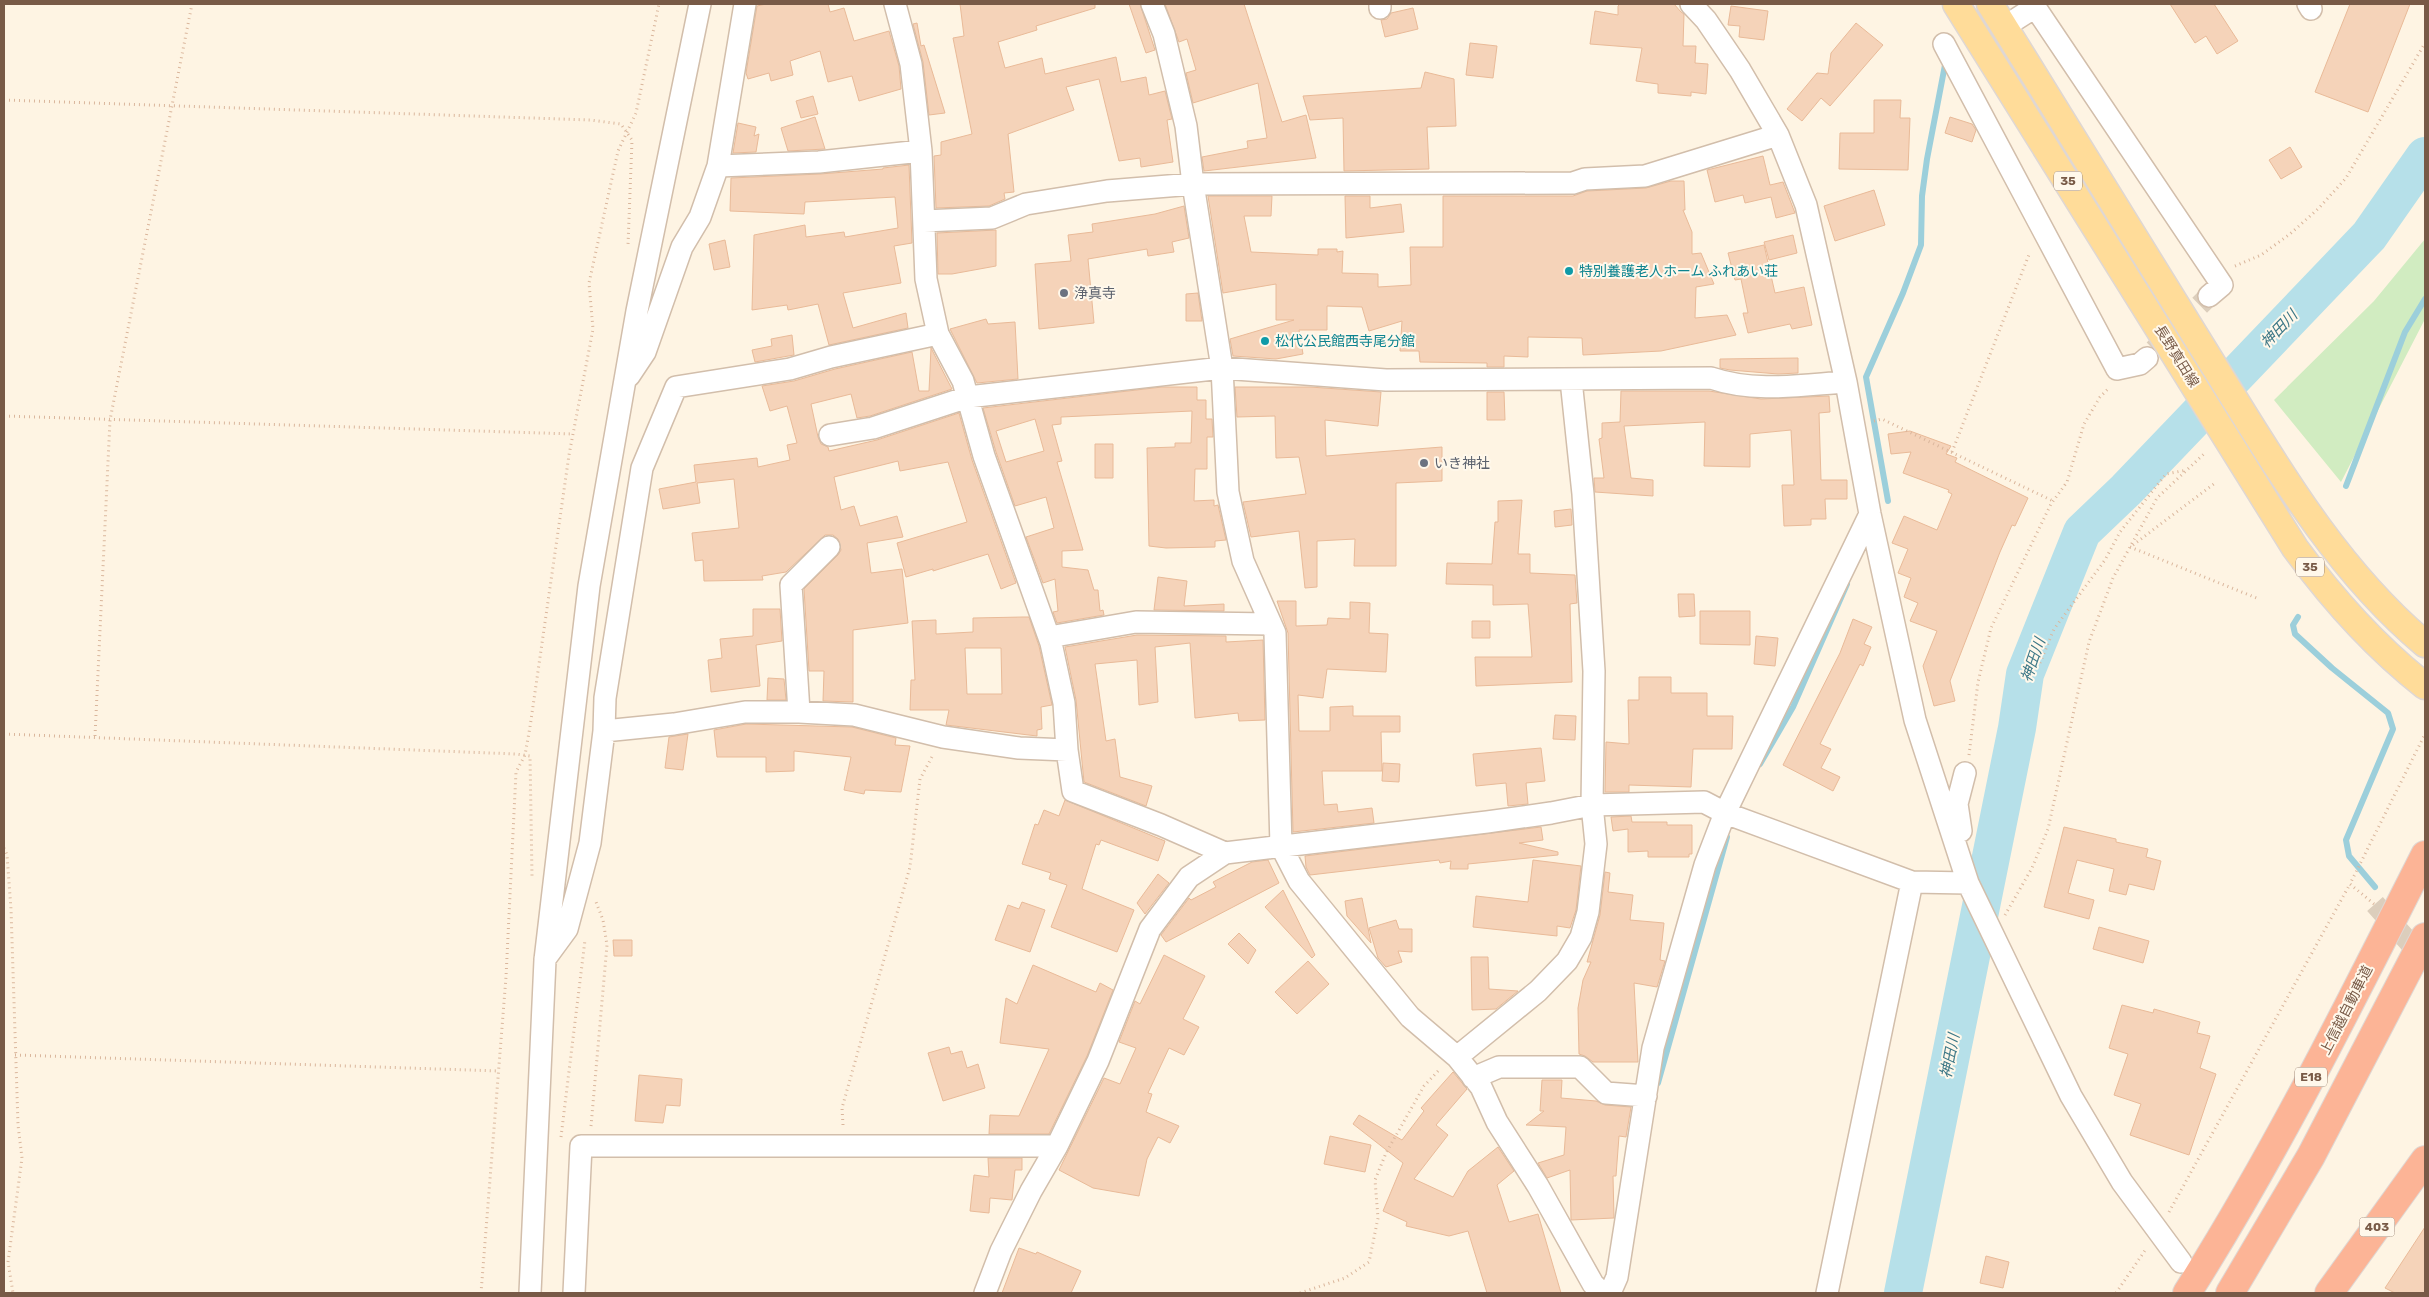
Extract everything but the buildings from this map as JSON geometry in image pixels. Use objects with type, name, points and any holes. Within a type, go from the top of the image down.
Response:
[{"type":"highway","name":"上信越自動車道","points":[[2186,1293],[2214,1250],[2293,1112],[2425,855]]},
{"type":"highway","name":"E18","points":[[2230,1293],[2311,1156],[2425,937]]},
{"type":"highway","points":[[2311,1156],[2365,1071],[2425,960]]},
{"type":"highway","name":"403","points":[[2329,1293],[2425,1160]]},
{"type":"main road","name":"長野真田線","points":[[1956,4],[2190,351],[2240,408],[2334,549],[2388,611],[2425,644]]},
{"type":"main road","name":"長野真田線","points":[[1990,4],[2190,351],[2221,427],[2295,548],[2348,616],[2379,647],[2425,686]]},
{"type":"street","points":[[530,1293],[545,960],[589,586],[637,310],[700,4]]},
{"type":"street","points":[[626,381],[645,352],[682,247],[700,217],[718,166],[745,4]]},
{"type":"street","points":[[895,4],[911,64],[921,151],[926,279],[938,334],[963,381],[984,456],[1049,637],[1064,703],[1066,750],[1073,791],[1161,825],[1225,853]]},
{"type":"street","points":[[1152,4],[1164,34],[1186,126],[1193,184],[1222,368],[1228,492],[1243,561],[1275,633],[1281,846],[1299,881],[1410,1017],[1457,1056],[1474,1078],[1497,1122],[1538,1186],[1588,1276],[1602,1293]]},
{"type":"street","points":[[1691,4],[1706,20],[1740,70],[1778,135],[1806,205],[1846,382],[1870,514],[1915,720],[1968,883],[2071,1096],[2122,1182],[2157,1233],[2181,1262]]},
{"type":"street","points":[[2004,27],[2037,5],[2222,285],[2209,296]]},
{"type":"street","points":[[1944,44],[2117,369],[2140,364],[2147,358]]},
{"type":"street","points":[[924,221],[992,218],[1026,204],[1107,191],[1193,184],[1574,184],[1585,179],[1644,176],[1778,135]]},
{"type":"street","points":[[718,166],[819,162],[921,151]]},
{"type":"street","points":[[545,960],[567,929],[590,843],[604,731],[605,698],[642,468],[676,387],[790,369],[831,357],[938,334]]},
{"type":"street","points":[[830,435],[873,428],[968,397],[1222,368],[1386,380],[1712,378],[1730,384],[1757,388],[1846,382]]},
{"type":"street","points":[[1457,1056],[1538,991],[1567,961],[1581,937],[1588,912],[1596,844],[1592,805],[1594,671],[1584,513],[1571,380]]},
{"type":"street","points":[[1610,1293],[1618,1277],[1653,1048],[1705,865],[1725,813],[1870,514]]},
{"type":"street","points":[[799,712],[791,585],[829,547]]},
{"type":"street","points":[[1049,637],[1136,622],[1270,624]]},
{"type":"street","points":[[604,731],[674,724],[745,712],[799,712],[854,716],[943,737],[1019,748],[1066,750]]},
{"type":"street","points":[[1965,772],[1957,804],[1968,883]]},
{"type":"street","points":[[985,1293],[1001,1251],[1030,1191],[1057,1146],[1098,1061],[1150,929],[1189,877],[1225,853],[1487,822],[1592,805],[1704,802],[1725,813],[1912,882],[1968,883]]},
{"type":"street","points":[[1828,1293],[1912,882]]},
{"type":"street","points":[[1474,1078],[1499,1067],[1580,1067],[1606,1093],[1646,1096]]},
{"type":"street","points":[[574,1293],[581,1146],[1057,1146]]},
{"type":"path","points":[[95,736],[110,420],[192,4]]},
{"type":"path","points":[[481,1293],[506,977],[516,772],[525,756],[573,434],[593,329],[589,283],[618,151],[636,113],[659,4]]},
{"type":"path","points":[[2212,270],[2237,266],[2261,256],[2319,208],[2346,178],[2425,43]]},
{"type":"path","points":[[4,100],[590,120],[621,124],[632,140],[627,247]]},
{"type":"path","points":[[1952,452],[2041,225]]},
{"type":"path","points":[[1965,772],[1971,748],[1978,682],[1991,628],[2053,501],[2067,482],[2084,424],[2100,397],[2111,386]]},
{"type":"path","points":[[4,416],[573,434]]},
{"type":"path","points":[[1854,424],[1882,419],[2053,501]]},
{"type":"path","points":[[1990,930],[2032,868],[2048,829],[2089,642],[2114,578],[2157,498],[2206,452]]},
{"type":"path","points":[[2040,663],[2054,630],[2105,560],[2120,532],[2166,474],[2187,470]]},
{"type":"path","points":[[2130,547],[2216,483]]},
{"type":"path","points":[[2130,547],[2259,598]]},
{"type":"path","points":[[4,734],[95,736],[530,756],[532,884]]},
{"type":"path","points":[[2116,1293],[2157,1233],[2350,884],[2425,734]]},
{"type":"path","points":[[844,1146],[842,1108],[910,867],[920,779],[943,737]]},
{"type":"path","points":[[4,848],[7,855],[11,909],[18,1125],[22,1158],[8,1262],[13,1293]]},
{"type":"path","points":[[2350,884],[2375,904]]},
{"type":"path","points":[[589,1145],[607,945],[602,920],[594,897]]},
{"type":"path","points":[[560,1146],[585,939]]},
{"type":"path","points":[[16,1055],[499,1071]]},
{"type":"path","points":[[1300,1293],[1345,1278],[1369,1262],[1378,1218],[1375,1180],[1386,1153],[1424,1086],[1441,1068],[1457,1056]]},
{"type":"green space","points":[[2425,239],[2425,319],[2341,482],[2274,400],[2374,301]]},
{"type":"waterway","points":[[1888,501],[1866,377],[1903,293],[1921,245],[1922,196],[1945,65]]},
{"type":"waterway","name":"神田川","points":[[1903,1293],[2017,728],[2025,674],[2082,532],[2126,490],[2369,236],[2425,156]]},
{"type":"waterway","points":[[2346,486],[2405,332],[2425,299]]},
{"type":"waterway","points":[[1760,764],[1793,707],[1847,584]]},
{"type":"waterway","points":[[2298,617],[2293,625],[2295,634],[2332,668],[2388,713],[2393,729],[2346,840],[2349,856],[2375,887]]},
{"type":"waterway","points":[[1658,1083],[1727,837]]},
{"type":"tunnel","points":[[2154,350],[2209,296]]},
{"type":"tunnel","points":[[2375,904],[2425,960]]},
{"type":"place","name":"特別養護老人ホーム ふれあい荘","points":[[1569,271]]},
{"type":"place","name":"浄真寺","points":[[1064,293]]},
{"type":"place","name":"松代公民館西寺尾分館","points":[[1265,341]]},
{"type":"place","name":"いき神社","points":[[1424,463]]}]
